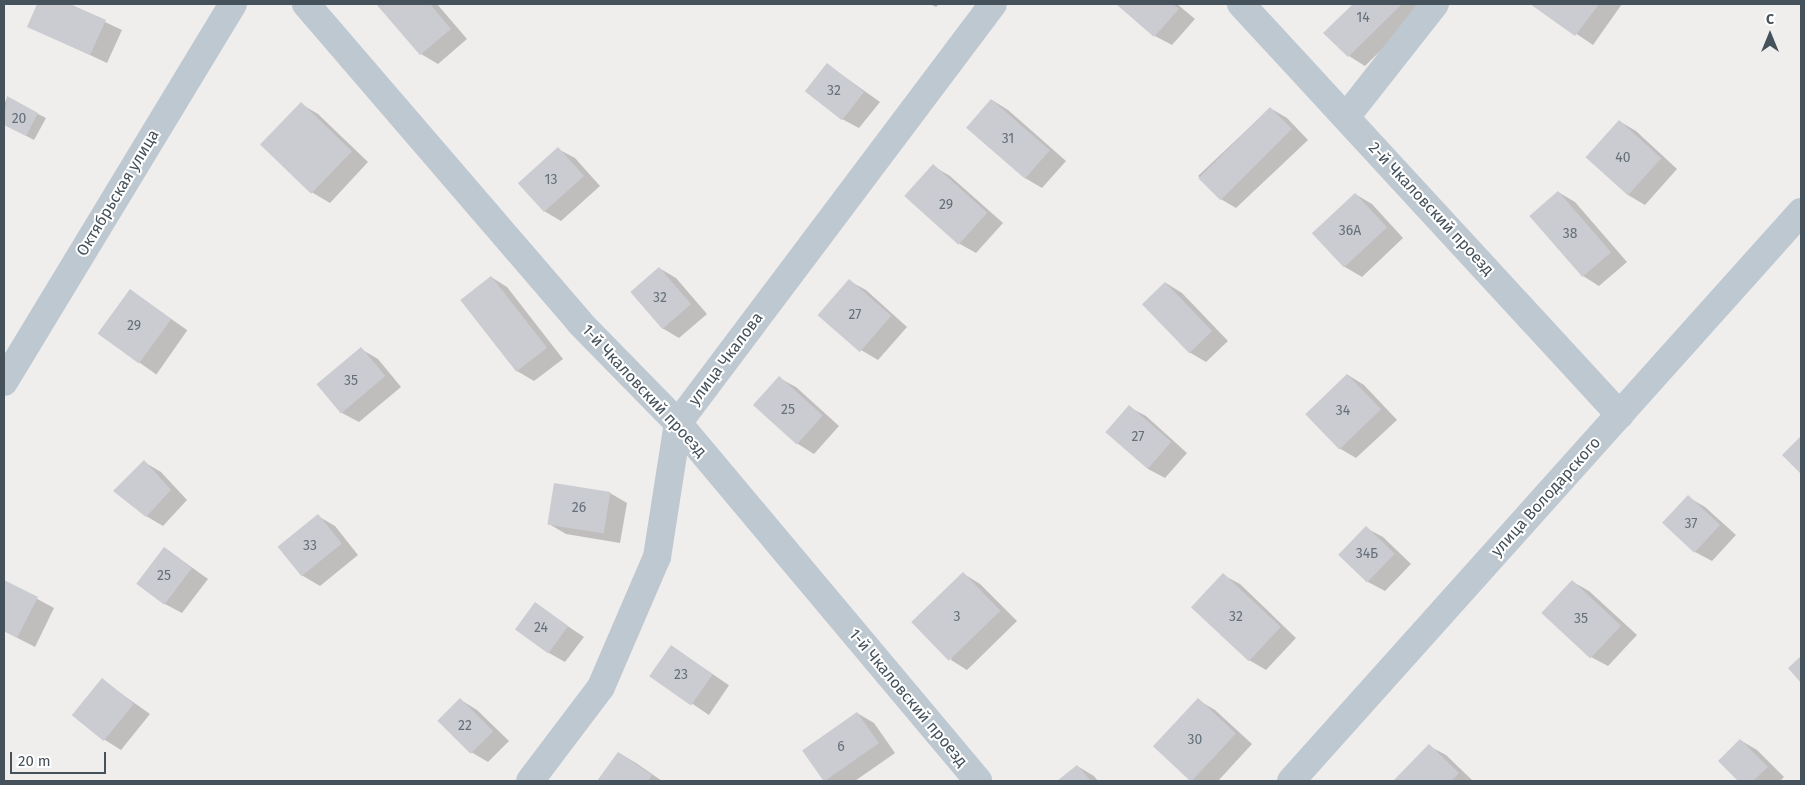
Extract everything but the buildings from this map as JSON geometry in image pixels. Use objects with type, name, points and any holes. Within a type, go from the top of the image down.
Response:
[{"type":"street","name":"Октябрьская улица","points":[[4,382],[233,4]]},
{"type":"street","name":"1-й Чкаловский проезд","points":[[306,4],[580,323],[678,423],[978,781]]},
{"type":"street","name":"улица Чкалова","points":[[530,781],[601,687],[657,557],[678,423],[993,4]]},
{"type":"street","name":"2-й Чкаловский проезд","points":[[1241,4],[1620,415]]},
{"type":"street","points":[[1346,117],[1435,4]]},
{"type":"street","name":"улица Володарского","points":[[1291,781],[1801,212]]}]
